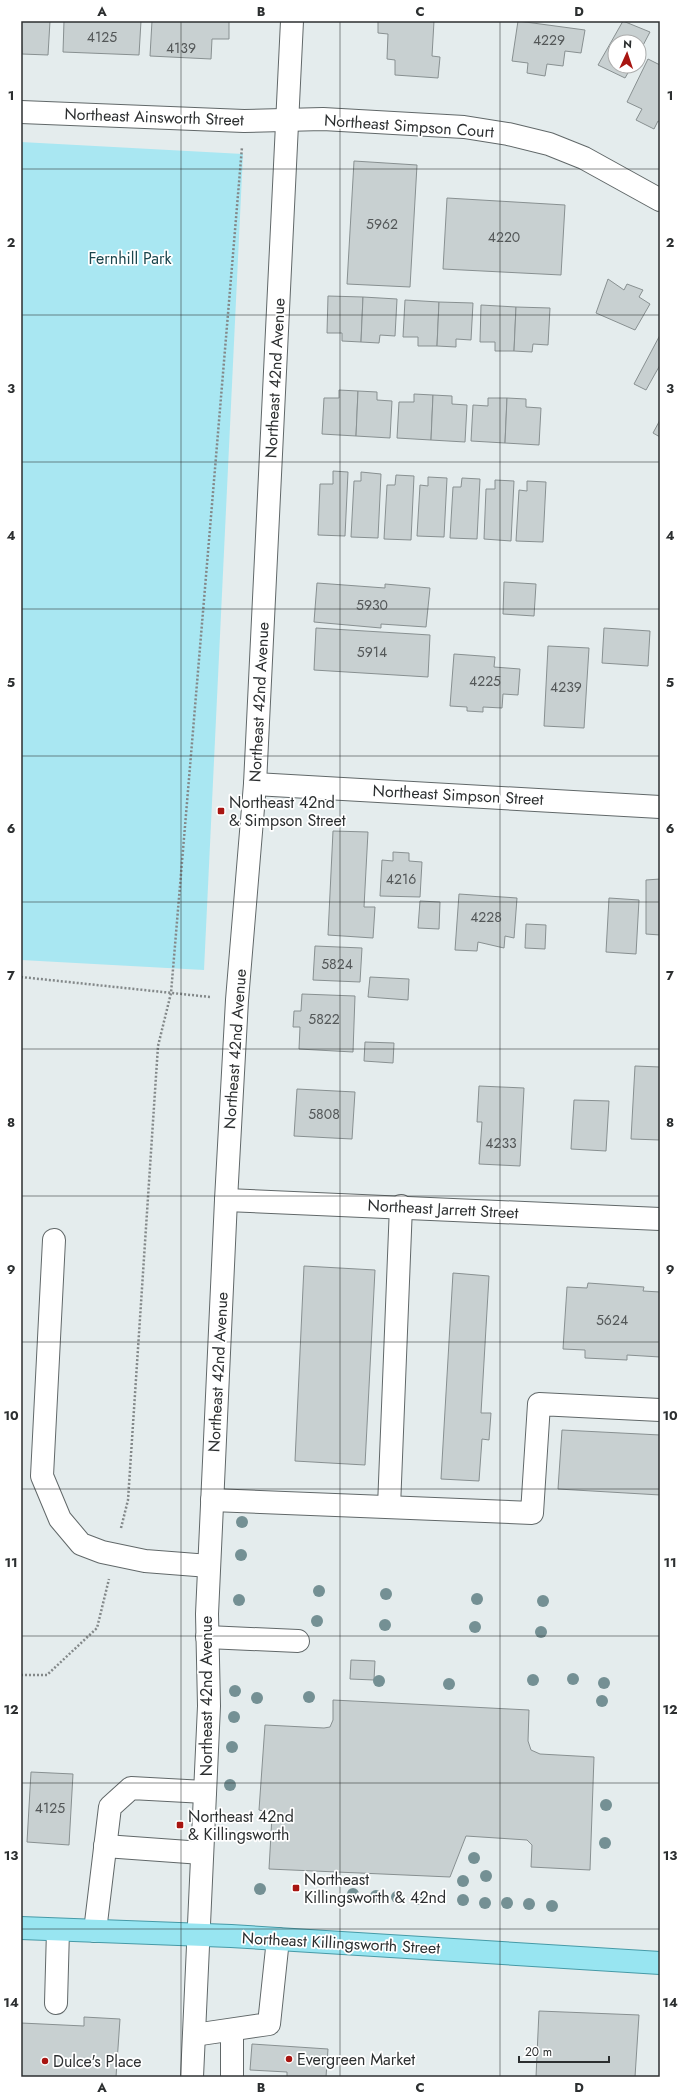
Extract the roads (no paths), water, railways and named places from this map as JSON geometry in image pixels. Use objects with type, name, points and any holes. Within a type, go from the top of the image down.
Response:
[{"type":"main road","name":"Northeast Killingsworth Street","points":[[21,1928],[278,1939],[660,1963]]},
{"type":"street","name":"Northeast 42nd Avenue","points":[[192,2077],[209,1706],[207,1637],[209,1566],[226,1200],[237,1000],[255,784],[292,21]]},
{"type":"street","name":"Northeast Ainsworth Street","points":[[21,112],[244,121],[287,120]]},
{"type":"street","name":"Northeast Simpson Court","points":[[287,120],[323,119],[464,127],[508,134],[549,144],[584,158],[660,200]]},
{"type":"street","name":"Northeast Simpson Street","points":[[255,784],[660,807]]},
{"type":"street","name":"Northeast Jarrett Street","points":[[226,1200],[401,1206],[660,1219]]},
{"type":"street","points":[[389,1507],[401,1206]]},
{"type":"street","points":[[54,1240],[42,1476],[60,1519],[81,1544],[145,1561],[209,1566]]},
{"type":"street","points":[[212,1500],[532,1513],[539,1404],[660,1410]]},
{"type":"street","points":[[207,1637],[298,1641]]},
{"type":"street","points":[[95,1931],[110,1807],[131,1788],[205,1792]]},
{"type":"street","points":[[106,1846],[202,1853]]},
{"type":"street","points":[[56,2003],[58,1930]]},
{"type":"street","points":[[194,2035],[268,2024],[278,1939]]},
{"type":"street","points":[[232,2030],[232,2077]]},
{"type":"place","name":"Northeast 42nd & Simpson Street","points":[[221,811]]},
{"type":"place","name":"Northeast 42nd & Killingsworth","points":[[180,1825]]},
{"type":"place","name":"Northeast Killingsworth & 42nd","points":[[296,1888]]},
{"type":"place","name":"Evergreen Market","points":[[289,2059]]},
{"type":"place","name":"Dulce's Place","points":[[45,2061]]},
{"type":"park label","name":"Fernhill Park","points":[[130,258]]}]
